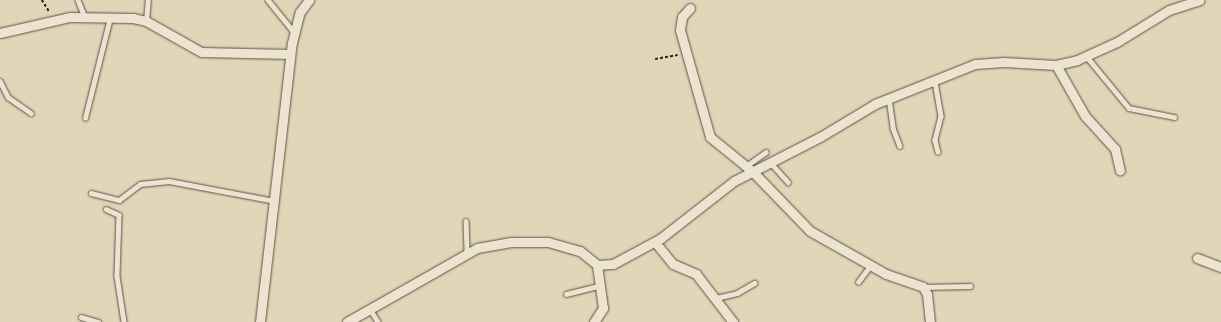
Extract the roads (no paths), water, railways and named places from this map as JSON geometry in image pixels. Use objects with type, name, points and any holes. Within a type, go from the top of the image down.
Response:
[{"type":"street","points":[[597,265],[613,264],[655,242],[749,169],[770,162],[889,98],[935,82],[965,68],[989,62],[1056,65],[1087,57],[1169,10],[1199,0]]},
{"type":"street","points":[[260,322],[275,201],[290,54],[294,32],[304,2]]},
{"type":"street","points":[[690,8],[680,23],[685,54],[707,133],[749,169],[810,231],[870,266],[923,287],[927,294],[930,322]]},
{"type":"street","points":[[0,33],[54,20],[85,17],[110,17],[146,21],[201,52],[290,54]]},
{"type":"street","points":[[1056,65],[1085,116],[1115,149],[1120,170]]},
{"type":"street","points":[[347,322],[467,253],[512,242],[548,242],[580,251],[597,265],[602,285],[603,308],[594,322]]},
{"type":"street","points":[[655,242],[673,264],[696,274],[716,298],[732,322]]},
{"type":"street","points":[[1197,258],[1221,267]]},
{"type":"lane","points":[[78,0],[85,17]]},
{"type":"lane","points":[[146,21],[148,0]]},
{"type":"lane","points":[[268,0],[294,32]]},
{"type":"lane","points":[[85,118],[88,96],[108,38],[110,17]]},
{"type":"lane","points":[[1087,57],[1129,108],[1174,117]]},
{"type":"lane","points":[[0,81],[1,89],[8,97],[31,113]]},
{"type":"lane","points":[[935,82],[941,116],[935,140],[938,152]]},
{"type":"lane","points":[[889,98],[893,128],[900,146]]},
{"type":"lane","points":[[749,169],[766,152]]},
{"type":"lane","points":[[770,162],[788,182]]},
{"type":"lane","points":[[91,193],[119,200],[140,184],[169,181],[200,189],[236,192],[275,201]]},
{"type":"lane","points":[[106,209],[120,215],[117,276],[124,322]]},
{"type":"lane","points":[[466,221],[467,253]]},
{"type":"lane","points":[[858,282],[870,266]]},
{"type":"lane","points":[[716,298],[737,293],[754,283]]},
{"type":"lane","points":[[566,294],[602,285]]},
{"type":"lane","points":[[923,287],[970,286]]},
{"type":"lane","points":[[369,308],[378,322]]},
{"type":"lane","points":[[81,317],[98,322]]}]
